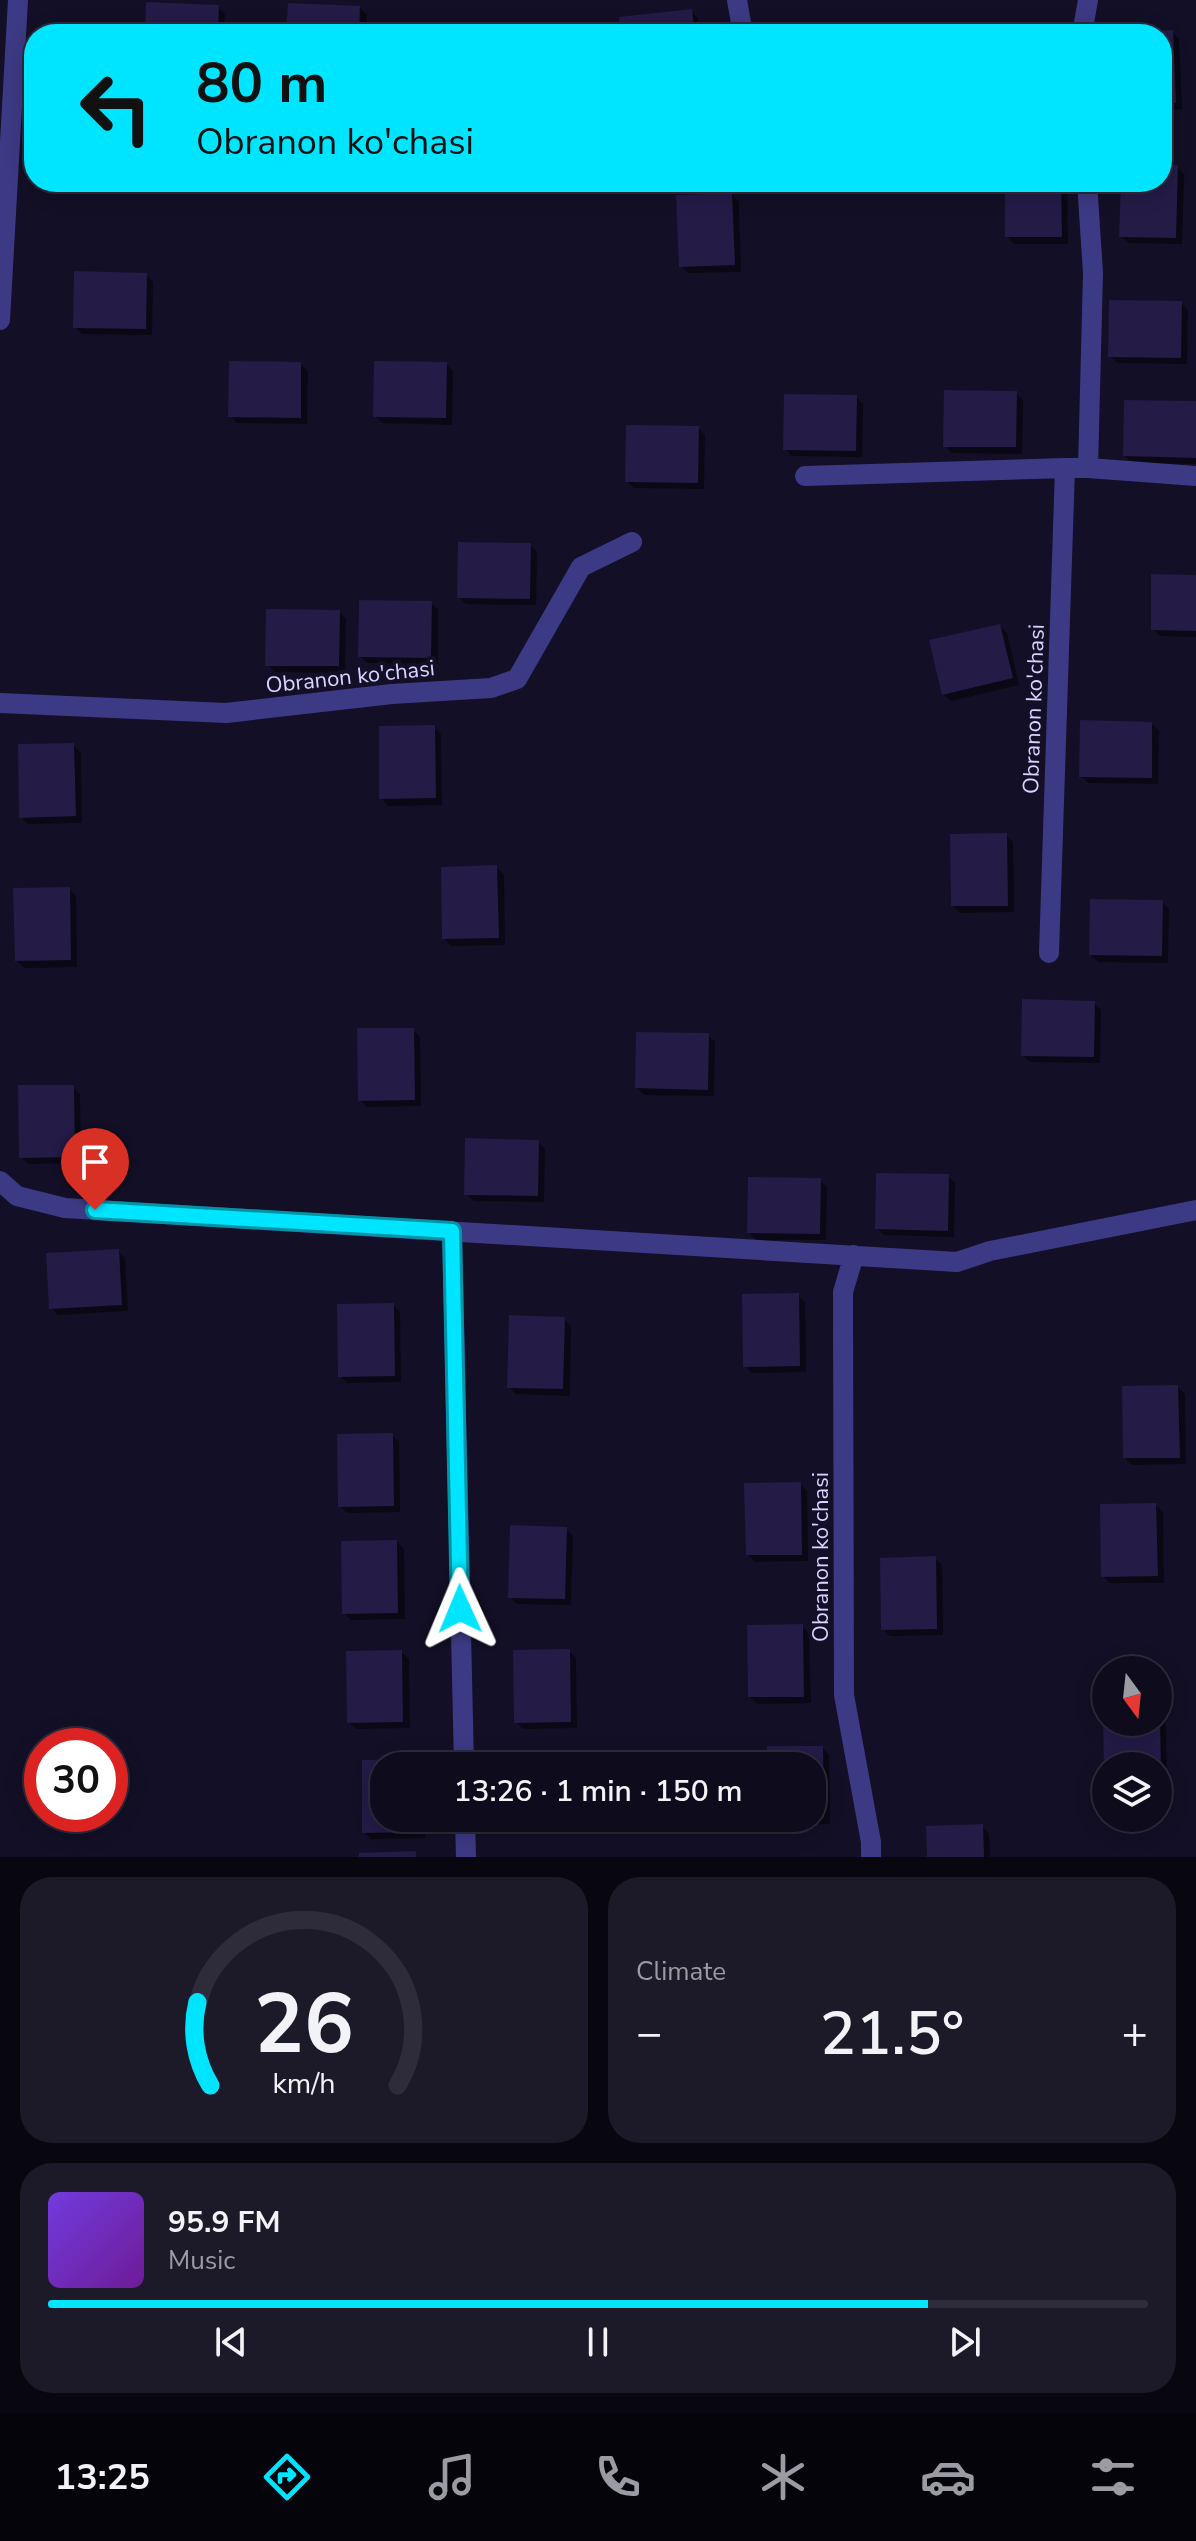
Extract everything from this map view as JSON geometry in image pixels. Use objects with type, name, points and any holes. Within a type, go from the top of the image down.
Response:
[{"type":"street","points":[[0,320],[24,80],[18,0]]},
{"type":"street","points":[[737,0],[741,24]]},
{"type":"street","points":[[1084,24],[1088,0]]},
{"type":"street","points":[[1088,192],[1093,273],[1088,468]]},
{"type":"street","name":"Obranon ko'chasi","points":[[1049,953],[1065,468]]},
{"type":"street","points":[[805,476],[1088,468],[1196,476]]},
{"type":"street","name":"Obranon ko'chasi","points":[[0,703],[226,713],[392,694],[491,688],[517,679],[581,567],[632,542]]},
{"type":"street","points":[[0,1181],[17,1196],[65,1208],[957,1262],[990,1251],[1196,1210]]},
{"type":"street","points":[[452,1231],[464,1752]]},
{"type":"street","name":"Obranon ko'chasi","points":[[854,1255],[843,1292],[844,1695],[871,1842],[871,1857]]},
{"type":"street","points":[[465,1832],[466,1857]]},
{"type":"building","points":[[146,2],[219,5],[218,24],[145,24]]},
{"type":"building","points":[[288,3],[360,6],[359,24],[287,24]]},
{"type":"building","points":[[692,9],[694,24],[620,24],[619,17]]},
{"type":"building","points":[[1173,30],[1176,103],[1172,103]]},
{"type":"building","points":[[1172,165],[1178,165],[1176,238],[1119,237],[1121,192],[1172,192]]},
{"type":"building","points":[[1005,192],[1061,192],[1062,237],[1005,237]]},
{"type":"building","points":[[732,193],[735,265],[679,267],[676,195]]},
{"type":"building","points":[[74,271],[147,273],[146,329],[73,328]]},
{"type":"building","points":[[1109,300],[1182,301],[1181,358],[1108,357]]},
{"type":"building","points":[[229,361],[301,362],[301,418],[228,417]]},
{"type":"building","points":[[374,361],[447,362],[446,418],[373,417]]},
{"type":"building","points":[[944,390],[1017,391],[1016,447],[943,447]]},
{"type":"building","points":[[784,394],[857,395],[856,451],[783,450]]},
{"type":"building","points":[[1124,400],[1196,401],[1196,458],[1123,456]]},
{"type":"building","points":[[626,425],[699,426],[698,483],[625,482]]},
{"type":"building","points":[[458,542],[531,543],[530,599],[457,598]]},
{"type":"building","points":[[1151,574],[1196,575],[1196,631],[1151,630]]},
{"type":"building","points":[[359,600],[432,601],[431,658],[358,657]]},
{"type":"building","points":[[266,609],[340,610],[339,666],[265,666]]},
{"type":"building","points":[[1000,624],[1013,678],[942,695],[929,640]]},
{"type":"building","points":[[1080,720],[1152,722],[1152,778],[1079,777]]},
{"type":"building","points":[[435,725],[436,798],[379,799],[379,726]]},
{"type":"building","points":[[74,743],[76,816],[19,818],[18,744]]},
{"type":"building","points":[[1007,833],[1008,906],[951,906],[950,834]]},
{"type":"building","points":[[497,865],[499,938],[442,939],[441,867]]},
{"type":"building","points":[[70,887],[71,960],[15,961],[13,888]]},
{"type":"building","points":[[1090,899],[1163,900],[1162,956],[1089,955]]},
{"type":"building","points":[[1022,999],[1095,1001],[1094,1057],[1021,1056]]},
{"type":"building","points":[[357,1028],[414,1028],[415,1100],[358,1101]]},
{"type":"building","points":[[636,1032],[709,1033],[708,1090],[635,1088]]},
{"type":"building","points":[[18,1085],[74,1085],[75,1157],[19,1158]]},
{"type":"building","points":[[465,1138],[539,1140],[538,1196],[464,1195]]},
{"type":"building","points":[[876,1173],[949,1174],[948,1231],[875,1229]]},
{"type":"building","points":[[748,1177],[821,1178],[820,1234],[747,1233]]},
{"type":"building","points":[[119,1249],[122,1305],[49,1309],[46,1253]]},
{"type":"building","points":[[799,1293],[800,1366],[743,1367],[742,1294]]},
{"type":"building","points":[[394,1303],[395,1376],[338,1377],[337,1304]]},
{"type":"building","points":[[509,1315],[565,1317],[563,1389],[507,1388]]},
{"type":"building","points":[[1178,1385],[1180,1458],[1123,1458],[1122,1386]]},
{"type":"building","points":[[393,1433],[394,1506],[338,1507],[337,1434]]},
{"type":"building","points":[[801,1482],[802,1555],[746,1555],[744,1483]]},
{"type":"building","points":[[1156,1503],[1158,1576],[1101,1577],[1100,1504]]},
{"type":"building","points":[[510,1525],[567,1527],[565,1599],[508,1598]]},
{"type":"building","points":[[397,1540],[398,1613],[342,1614],[341,1541]]},
{"type":"building","points":[[936,1556],[937,1629],[881,1630],[880,1558]]},
{"type":"building","points":[[803,1624],[804,1697],[748,1697],[747,1625]]},
{"type":"building","points":[[570,1649],[571,1722],[514,1723],[513,1650]]},
{"type":"building","points":[[402,1650],[403,1722],[347,1723],[346,1651]]},
{"type":"building","points":[[1103,1736],[1160,1736],[1161,1752],[1104,1752]]},
{"type":"building","points":[[767,1746],[823,1746],[823,1752],[767,1752]]},
{"type":"building","points":[[362,1760],[370,1760],[370,1832],[419,1832],[362,1833]]},
{"type":"building","points":[[983,1824],[984,1857],[927,1857],[926,1826]]},
{"type":"building","points":[[416,1851],[416,1857],[359,1857],[359,1853]]},
{"type":"route","points":[[95,1210],[452,1231],[460,1609]]}]
